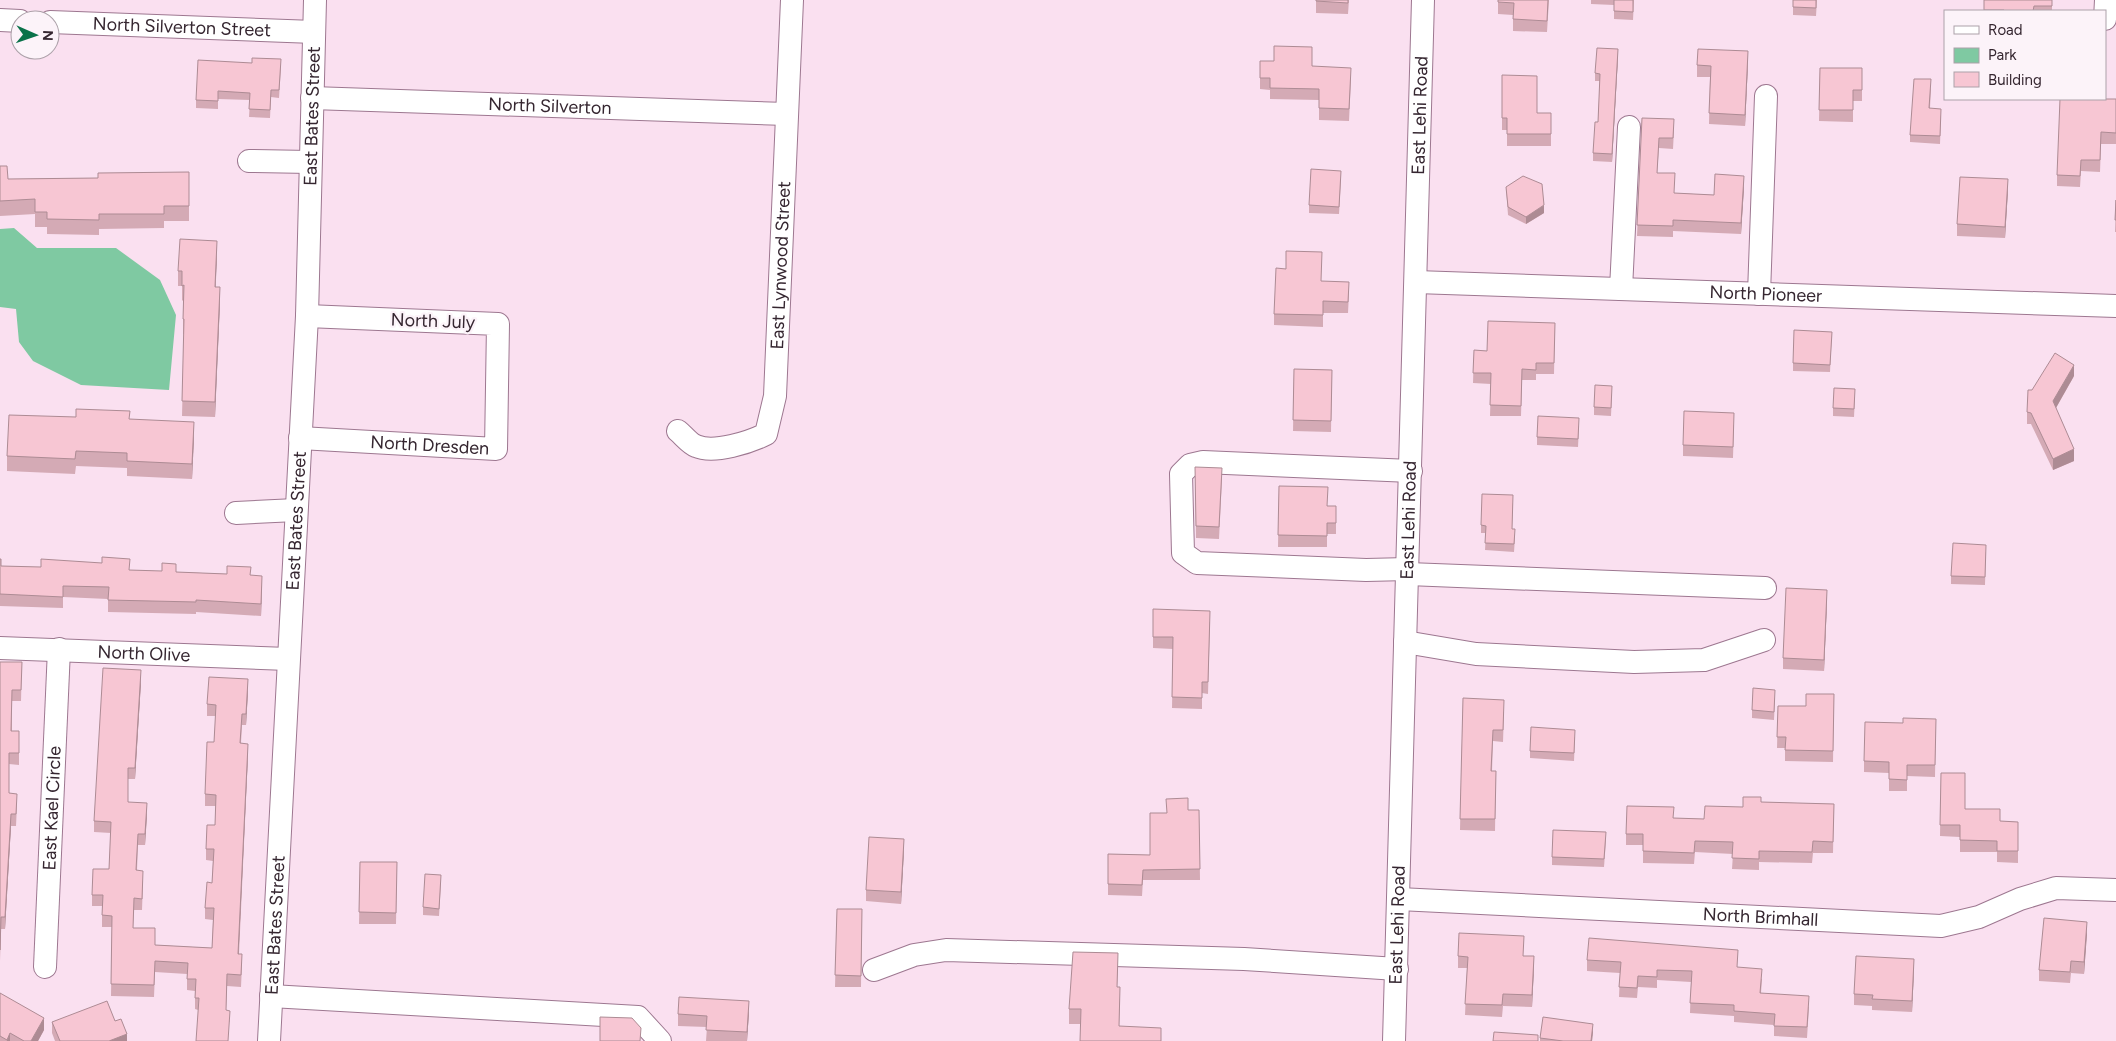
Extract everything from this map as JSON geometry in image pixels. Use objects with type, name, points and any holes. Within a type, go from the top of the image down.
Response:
[{"type":"street","name":"East Bates Street","points":[[269,1041],[307,316],[315,0]]},
{"type":"street","name":"East Lynwood Street","points":[[678,431],[697,447],[746,444],[766,434],[775,396],[792,0]]},
{"type":"street","name":"East Lehi Road","points":[[1394,1041],[1423,0]]},
{"type":"street","name":"North Silverton Street","points":[[60,22],[314,32]]},
{"type":"street","points":[[1759,294],[1766,96]]},
{"type":"street","name":"North Silverton","points":[[312,98],[787,114]]},
{"type":"street","points":[[1621,289],[1628,127]]},
{"type":"street","points":[[249,161],[310,162]]},
{"type":"street","name":"North Pioneer","points":[[1416,282],[2116,306]]},
{"type":"street","name":"North July","points":[[307,316],[498,324],[497,385]]},
{"type":"street","name":"North Dresden","points":[[300,438],[496,449],[497,385]]},
{"type":"street","points":[[1411,471],[1203,462],[1190,465],[1182,474],[1183,553],[1197,563],[1766,588]]},
{"type":"street","points":[[236,513],[296,510]]},
{"type":"street","points":[[1405,642],[1476,654],[1634,662],[1704,660],[1764,640]]},
{"type":"street","name":"North Olive","points":[[0,648],[288,659]]},
{"type":"street","name":"East Kael Circle","points":[[45,967],[59,649]]},
{"type":"street","name":"North Brimhall","points":[[1399,899],[1941,926],[1979,918],[2020,899],[2056,888],[2116,890]]},
{"type":"street","points":[[874,970],[914,955],[946,950],[1244,959],[1397,969]]},
{"type":"street","points":[[271,996],[638,1017],[660,1041]]},
{"type":"green space","points":[[14,228],[37,248],[116,248],[160,280],[176,315],[169,390],[81,385],[33,361],[19,342],[16,309],[0,307],[0,229]]},
{"type":"building","points":[[1348,0],[1348,3],[1316,1]]},
{"type":"building","points":[[1498,0],[1548,0],[1547,21],[1513,19],[1514,3],[1498,2]]},
{"type":"building","points":[[1614,0],[1633,0],[1633,12],[1614,11]]},
{"type":"building","points":[[1793,0],[1816,0],[1816,8],[1793,7]]},
{"type":"building","points":[[1984,0],[2052,0],[2052,6],[2034,6],[2033,10],[1984,10]]},
{"type":"building","points":[[1274,46],[1312,47],[1312,66],[1351,68],[1349,109],[1319,108],[1319,89],[1270,88],[1270,78],[1260,78],[1260,61],[1274,61]]},
{"type":"building","points":[[1597,48],[1618,49],[1612,154],[1593,153],[1595,122],[1598,122],[1600,74],[1595,73]]},
{"type":"building","points":[[1698,49],[1748,51],[1745,115],[1709,113],[1711,66],[1697,65]]},
{"type":"building","points":[[252,58],[281,59],[279,90],[271,90],[270,110],[249,109],[250,93],[218,91],[218,101],[196,100],[198,60],[252,63]]},
{"type":"building","points":[[1820,68],[1862,68],[1862,90],[1853,90],[1853,110],[1819,110]]},
{"type":"building","points":[[1502,75],[1537,76],[1537,113],[1551,113],[1551,134],[1507,134],[1507,118],[1502,118]]},
{"type":"building","points":[[1914,79],[1931,79],[1929,108],[1941,109],[1940,136],[1910,135]]},
{"type":"building","points":[[2116,99],[2116,133],[2101,132],[2100,160],[2081,160],[2080,176],[2057,175],[2060,100]]},
{"type":"building","points":[[1642,118],[1674,119],[1673,138],[1659,138],[1657,173],[1675,173],[1674,193],[1714,195],[1715,174],[1744,176],[1741,223],[1673,220],[1673,226],[1637,225]]},
{"type":"building","points":[[0,166],[7,166],[8,179],[98,178],[98,173],[189,172],[189,206],[164,206],[164,214],[99,214],[99,220],[47,219],[47,212],[35,212],[35,199],[0,201]]},
{"type":"building","points":[[1311,169],[1341,171],[1339,207],[1309,205]]},
{"type":"building","points":[[1523,176],[1542,184],[1544,205],[1526,217],[1508,207],[1506,187]]},
{"type":"building","points":[[1960,177],[2008,179],[2005,227],[1957,224]]},
{"type":"building","points":[[180,239],[217,241],[215,287],[220,287],[215,402],[182,401],[184,285],[182,286],[182,271],[178,271]]},
{"type":"building","points":[[1286,251],[1322,252],[1321,281],[1349,282],[1348,302],[1323,301],[1323,315],[1274,314],[1276,268],[1286,269]]},
{"type":"building","points":[[1488,321],[1555,323],[1554,363],[1536,363],[1536,370],[1522,369],[1521,406],[1490,405],[1491,373],[1473,373],[1474,350],[1487,351]]},
{"type":"building","points":[[1794,330],[1832,332],[1830,365],[1793,363]]},
{"type":"building","points":[[2055,353],[2074,365],[2053,401],[2074,449],[2053,459],[2031,413],[2027,412],[2028,390],[2032,390]]},
{"type":"building","points":[[1294,369],[1332,370],[1331,421],[1293,420]]},
{"type":"building","points":[[1595,385],[1612,386],[1611,408],[1594,407]]},
{"type":"building","points":[[1834,388],[1855,389],[1854,409],[1833,408]]},
{"type":"building","points":[[76,409],[130,411],[129,419],[194,422],[192,464],[127,461],[127,453],[76,451],[75,459],[7,456],[9,415],[76,417]]},
{"type":"building","points":[[1684,411],[1734,413],[1733,447],[1683,445]]},
{"type":"building","points":[[1538,416],[1579,418],[1578,439],[1537,437]]},
{"type":"building","points":[[1195,467],[1222,468],[1219,527],[1196,526]]},
{"type":"building","points":[[1279,486],[1328,487],[1327,506],[1336,506],[1336,523],[1327,523],[1327,536],[1278,535]]},
{"type":"building","points":[[1482,494],[1513,495],[1512,529],[1515,529],[1514,544],[1485,543],[1486,526],[1481,525]]},
{"type":"building","points":[[1953,543],[1986,545],[1985,577],[1951,576]]},
{"type":"building","points":[[102,557],[130,559],[129,570],[162,571],[162,563],[176,564],[176,572],[227,574],[227,566],[251,567],[250,575],[262,576],[261,604],[196,600],[196,602],[108,600],[109,587],[63,586],[63,597],[0,594],[0,559],[1,566],[41,567],[41,559],[102,563]]},
{"type":"building","points":[[1786,588],[1827,590],[1824,660],[1783,658]]},
{"type":"building","points":[[1153,609],[1210,611],[1208,682],[1202,682],[1202,698],[1172,697],[1173,637],[1153,637]]},
{"type":"building","points":[[0,662],[22,662],[21,690],[12,690],[11,731],[19,731],[19,753],[9,753],[9,793],[17,794],[16,814],[11,814],[5,917],[1,917],[0,950]]},
{"type":"building","points":[[103,668],[141,670],[135,768],[128,768],[128,802],[147,803],[145,834],[138,834],[136,870],[143,871],[142,899],[134,898],[133,928],[155,928],[155,945],[212,948],[214,908],[205,908],[207,882],[212,883],[214,849],[206,849],[207,825],[215,825],[216,795],[205,794],[207,742],[214,742],[216,705],[207,704],[209,677],[248,679],[246,714],[242,714],[240,743],[248,744],[238,954],[242,954],[241,975],[227,974],[226,1010],[230,1011],[228,1041],[196,1041],[199,998],[195,998],[196,979],[187,979],[188,963],[155,961],[154,985],[111,984],[112,916],[102,915],[103,895],[92,895],[93,869],[109,869],[111,822],[94,821]]},
{"type":"building","points":[[1753,688],[1775,690],[1774,712],[1752,710]]},
{"type":"building","points":[[1806,694],[1834,694],[1833,751],[1785,750],[1786,737],[1777,737],[1778,706],[1806,706]]},
{"type":"building","points":[[1463,698],[1504,700],[1503,730],[1493,730],[1491,771],[1496,771],[1495,819],[1460,819]]},
{"type":"building","points":[[1903,718],[1936,719],[1935,765],[1907,765],[1907,780],[1889,779],[1889,762],[1864,761],[1865,722],[1903,723]]},
{"type":"building","points":[[1531,727],[1575,730],[1574,753],[1530,751]]},
{"type":"building","points":[[1941,773],[1965,773],[1965,809],[2000,809],[2000,821],[2018,822],[2018,851],[1997,851],[1997,841],[1960,840],[1960,825],[1940,825]]},
{"type":"building","points":[[1743,797],[1761,797],[1761,802],[1834,804],[1833,842],[1813,841],[1812,852],[1759,851],[1759,859],[1732,858],[1733,842],[1695,841],[1694,853],[1643,851],[1643,834],[1626,834],[1627,806],[1674,807],[1673,818],[1704,819],[1705,806],[1743,807]]},
{"type":"building","points":[[1188,798],[1188,810],[1199,810],[1200,869],[1143,870],[1142,885],[1108,884],[1108,854],[1150,855],[1150,813],[1167,813],[1166,799]]},
{"type":"building","points":[[1553,830],[1606,832],[1604,859],[1552,857]]},
{"type":"building","points":[[869,837],[904,839],[901,892],[866,890]]},
{"type":"building","points":[[360,862],[397,862],[396,913],[359,912]]},
{"type":"building","points":[[425,874],[441,875],[439,909],[423,907]]},
{"type":"building","points":[[837,909],[862,909],[861,976],[835,975]]},
{"type":"building","points":[[2044,918],[2087,922],[2084,962],[2071,961],[2070,972],[2039,970]]},
{"type":"building","points":[[1459,933],[1524,936],[1523,956],[1534,956],[1532,995],[1503,994],[1502,1005],[1465,1004],[1468,957],[1458,956]]},
{"type":"building","points":[[1589,938],[1738,950],[1737,967],[1762,969],[1760,993],[1809,996],[1807,1027],[1774,1026],[1775,1014],[1734,1011],[1734,1005],[1690,1003],[1692,971],[1657,970],[1657,977],[1638,976],[1637,988],[1619,987],[1621,962],[1587,960]]},
{"type":"building","points":[[1073,952],[1118,953],[1117,987],[1120,987],[1119,1026],[1161,1028],[1161,1041],[1080,1041],[1081,1009],[1069,1009]]},
{"type":"building","points":[[1856,956],[1914,959],[1912,1001],[1872,999],[1873,995],[1854,994]]},
{"type":"building","points":[[0,993],[44,1018],[31,1041],[24,1041],[10,1033],[7,1040],[0,1036]]},
{"type":"building","points":[[679,997],[749,1001],[747,1032],[706,1030],[707,1016],[678,1014]]},
{"type":"building","points":[[107,1001],[115,1021],[121,1019],[127,1034],[109,1041],[60,1041],[52,1022]]},
{"type":"building","points":[[600,1017],[632,1018],[641,1028],[640,1041],[600,1041]]},
{"type":"building","points":[[1543,1017],[1593,1024],[1591,1041],[1563,1041],[1540,1038]]},
{"type":"building","points":[[1494,1032],[1538,1035],[1538,1041],[1493,1041]]}]
